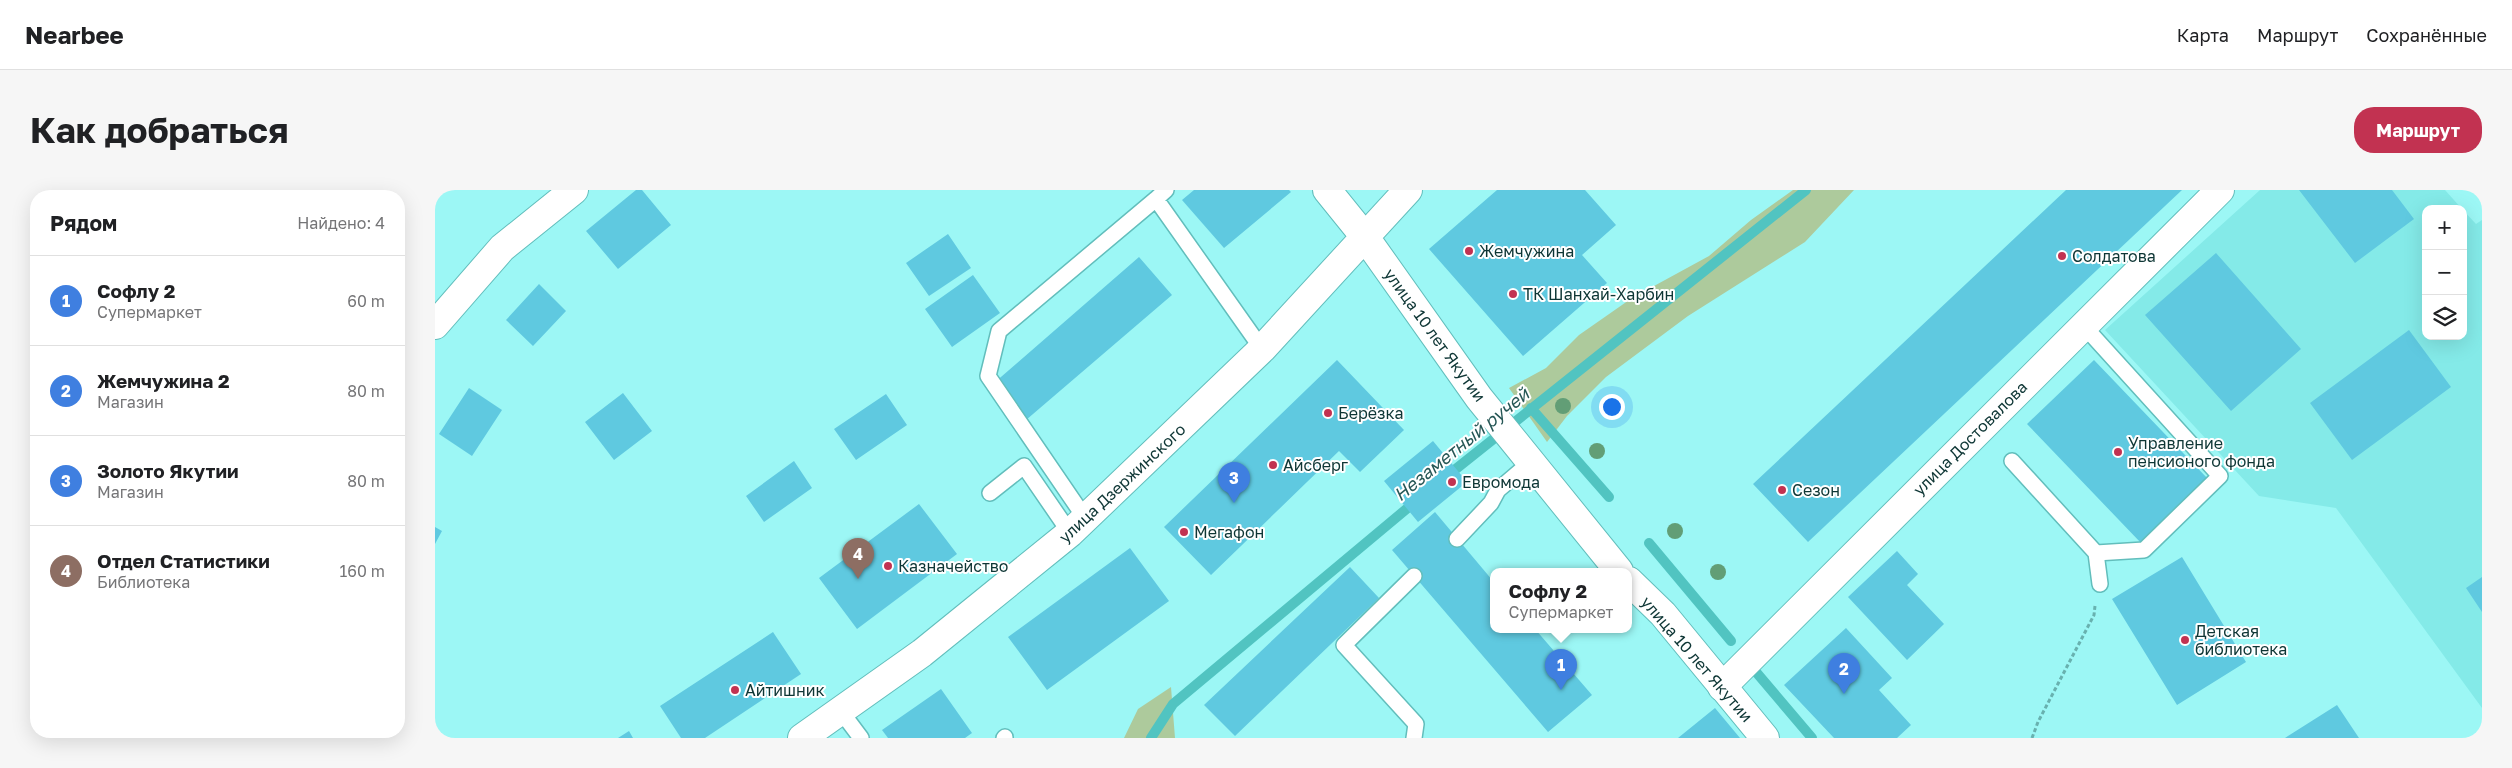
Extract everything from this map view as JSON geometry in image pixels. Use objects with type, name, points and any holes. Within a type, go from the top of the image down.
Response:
[{"type":"street","points":[[435,325],[502,248],[574,190]]},
{"type":"street","name":"улица 10 лет Якутии","points":[[1327,190],[1365,237],[1479,398],[1532,461],[1617,568]]},
{"type":"street","name":"улица Дзержинского","points":[[809,736],[840,710],[922,653],[1078,526],[1262,349],[1408,190]]},
{"type":"street","name":"улица Достовалова","points":[[1722,687],[2220,190]]},
{"type":"street","name":"улица 10 лет Якутии","points":[[1632,584],[1663,614],[1765,738]]},
{"type":"lane","points":[[1078,526],[988,376],[999,331],[1161,194],[1262,349]]},
{"type":"lane","points":[[2083,326],[2220,476],[2144,550],[2096,553]]},
{"type":"lane","points":[[1457,539],[1491,503],[1498,490],[1532,461]]},
{"type":"lane","points":[[2012,461],[2096,553],[2100,584]]},
{"type":"lane","points":[[990,492],[1024,466],[1078,526]]},
{"type":"lane","points":[[1414,576],[1343,645],[1415,724],[1414,738]]},
{"type":"lane","points":[[840,710],[861,738]]},
{"type":"path","points":[[2032,738],[2038,722],[2093,615],[2100,584]]},
{"type":"shaded area","points":[[2260,190],[2445,190],[2458,205],[2422,205],[2422,340],[2467,340],[2467,214],[2476,224],[2482,220],[2482,708],[2336,508],[2259,496],[2105,330]]},
{"type":"green space","points":[[1793,190],[1854,190],[1805,242],[1688,316],[1606,377],[1567,416],[1547,442],[1509,388],[1546,368],[1579,335],[1632,298],[1709,256],[1751,220]]},
{"type":"green space","points":[[1171,687],[1175,738],[1124,738],[1138,709]]},
{"type":"building","points":[[636,190],[642,190],[671,225],[618,269],[586,231]]},
{"type":"building","points":[[1194,190],[1289,190],[1291,192],[1224,248],[1182,200]]},
{"type":"building","points":[[1497,190],[1585,190],[1616,225],[1582,255],[1607,283],[1523,356],[1429,249]]},
{"type":"building","points":[[2066,190],[2182,190],[1808,542],[1753,484]]},
{"type":"building","points":[[2299,190],[2392,190],[2414,219],[2355,263]]},
{"type":"building","points":[[948,234],[971,268],[929,296],[906,263]]},
{"type":"building","points":[[2216,253],[2301,349],[2231,411],[2145,315]]},
{"type":"building","points":[[1139,257],[1172,295],[1026,420],[994,383]]},
{"type":"building","points":[[973,275],[1000,313],[952,347],[925,309]]},
{"type":"building","points":[[539,284],[566,311],[533,346],[506,320]]},
{"type":"building","points":[[2409,330],[2451,387],[2352,460],[2310,403]]},
{"type":"building","points":[[1337,360],[1404,430],[1360,472],[1339,451],[1211,575],[1164,527]]},
{"type":"building","name":"Управление пенсионого фонда","points":[[2094,360],[2208,479],[2141,543],[2027,424]]},
{"type":"building","points":[[469,388],[502,410],[472,456],[439,434]]},
{"type":"building","points":[[623,393],[652,431],[614,460],[585,422]]},
{"type":"building","points":[[886,394],[907,425],[856,460],[834,429]]},
{"type":"building","points":[[1433,441],[1467,482],[1418,522],[1384,481]]},
{"type":"building","points":[[794,461],[812,488],[764,522],[746,496]]},
{"type":"building","name":"Казначейство","points":[[919,504],[957,554],[857,629],[819,578]]},
{"type":"building","points":[[1435,512],[1490,577],[1490,633],[1538,633],[1592,695],[1548,732],[1392,550]]},
{"type":"building","points":[[435,527],[442,531],[435,544]]},
{"type":"building","points":[[1130,548],[1169,601],[1047,690],[1008,637]]},
{"type":"building","points":[[1897,551],[1918,574],[1907,585],[1944,624],[1907,660],[1848,597]]},
{"type":"building","name":"Детская библиотека","points":[[2182,557],[2246,662],[2177,705],[2112,599]]},
{"type":"building","points":[[1350,567],[1379,598],[1235,736],[1204,705]]},
{"type":"building","points":[[2482,577],[2482,612],[2466,588]]},
{"type":"building","points":[[1846,628],[1892,678],[1879,690],[1911,725],[1897,738],[1834,738],[1784,685]]},
{"type":"building","points":[[773,632],[801,674],[705,738],[681,738],[660,706]]},
{"type":"building","points":[[941,689],[972,733],[965,738],[888,738],[882,730]]},
{"type":"building","points":[[2337,705],[2359,738],[2285,738]]},
{"type":"building","points":[[1715,708],[1740,738],[1678,738]]},
{"type":"building","points":[[629,731],[633,738],[618,738]]},
{"type":"waterway","name":"Незаметный ручей","points":[[1447,476],[1806,190]]},
{"type":"waterway","points":[[1531,408],[1609,497]]},
{"type":"waterway","name":"Незаметный ручей","points":[[1151,738],[1173,704],[1416,501]]},
{"type":"waterway","points":[[1649,543],[1731,641]]},
{"type":"waterway","points":[[1756,672],[1812,738]]},
{"type":"place","name":"Жемчужина","points":[[1469,251]]},
{"type":"place","name":"Солдатова","points":[[2062,256]]},
{"type":"place","name":"ТК Шанхай-Харбин","points":[[1513,294]]},
{"type":"place","name":"Берёзка","points":[[1328,413]]},
{"type":"place","name":"Управление пенсионого фонда","points":[[2118,452]]},
{"type":"place","name":"Айсберг","points":[[1273,465]]},
{"type":"place","name":"Евромода","points":[[1452,482]]},
{"type":"place","name":"Сезон","points":[[1782,490]]},
{"type":"place","name":"Золото Якутии","points":[[1234,503]]},
{"type":"place","name":"Мегафон","points":[[1184,532]]},
{"type":"place","name":"Казначейство","points":[[888,566]]},
{"type":"place","name":"Отдел Статистики","points":[[858,579]]},
{"type":"place","name":"Детская библиотека","points":[[2185,640]]},
{"type":"place","name":"Айтишник","points":[[735,690]]},
{"type":"place","name":"Софлу 2","points":[[1561,690]]},
{"type":"place","name":"Жемчужина 2","points":[[1844,694]]}]
